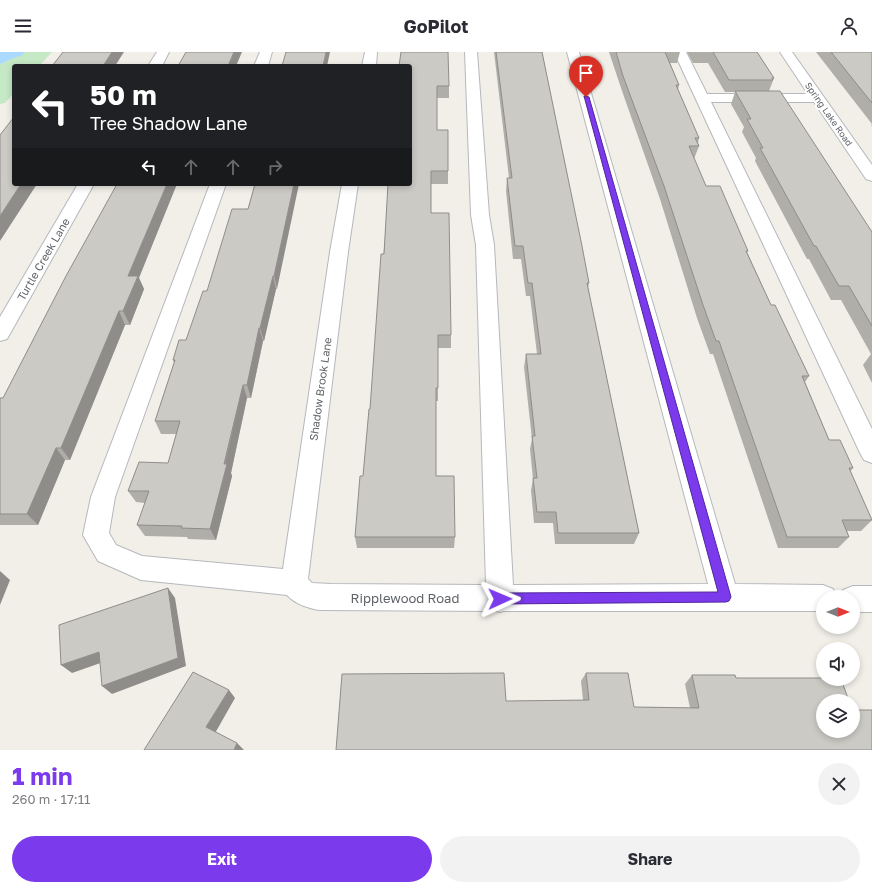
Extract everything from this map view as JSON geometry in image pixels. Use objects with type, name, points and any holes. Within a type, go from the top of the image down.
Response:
[{"type":"street","points":[[156,64],[164,52]]},
{"type":"street","points":[[262,64],[266,52]]},
{"type":"street","points":[[368,64],[371,52]]},
{"type":"street","points":[[471,52],[480,215],[485,245],[500,599]]},
{"type":"street","points":[[573,52],[726,597]]},
{"type":"street","points":[[680,52],[872,453]]},
{"type":"street","name":"Spring Lake Road","points":[[786,52],[872,176]]},
{"type":"street","points":[[702,98],[818,98]]},
{"type":"street","name":"Turtle Creek Lane","points":[[0,334],[85,186]]},
{"type":"street","name":"Ripplewood Road","points":[[217,186],[103,497],[96,534],[107,553],[141,568],[297,588],[310,596],[500,599],[726,597],[816,598]]},
{"type":"street","name":"Shadow Brook Lane","points":[[297,588],[339,252],[350,186]]},
{"type":"street","points":[[860,599],[872,599]]},
{"type":"green space","points":[[0,52],[52,52],[41,64],[12,64],[12,95],[5,103],[0,104]]},
{"type":"water","points":[[0,52],[25,52],[21,56],[0,64]]},
{"type":"building","points":[[63,52],[112,52],[104,64],[54,64]]},
{"type":"building","points":[[186,52],[234,52],[229,64],[179,64]]},
{"type":"building","points":[[286,52],[326,52],[323,64],[283,64]]},
{"type":"building","points":[[401,52],[448,52],[449,86],[437,86],[437,130],[448,130],[448,171],[431,171],[431,213],[449,213],[451,335],[438,335],[438,388],[436,388],[436,476],[454,476],[455,537],[355,537],[360,476],[363,476],[370,409],[381,254],[384,254],[388,186],[412,186],[412,64],[399,64]]},
{"type":"building","points":[[496,52],[542,52],[582,246],[589,283],[587,283],[639,533],[558,533],[556,512],[537,512],[533,478],[537,478],[532,436],[535,436],[526,354],[541,354],[532,283],[528,283],[523,246],[515,246],[507,178],[512,178]]},
{"type":"building","points":[[616,52],[665,52],[679,85],[676,85],[699,138],[695,138],[699,146],[689,146],[706,186],[720,186],[748,251],[746,251],[771,305],[775,305],[809,376],[802,376],[829,440],[840,440],[853,468],[849,468],[872,520],[842,520],[849,537],[787,537],[719,341],[716,341],[703,305],[664,186],[623,76]]},
{"type":"building","points":[[713,52],[757,52],[774,78],[772,78],[773,80],[729,80]]},
{"type":"building","points":[[831,52],[872,52],[872,103]]},
{"type":"building","points":[[735,91],[780,91],[872,232],[872,326],[849,286],[839,286],[816,246],[814,246],[760,148],[763,148],[747,119],[751,119]]},
{"type":"building","points":[[12,120],[12,186],[20,186],[0,216],[0,135]]},
{"type":"building","points":[[116,186],[166,186],[128,276],[138,276],[123,311],[119,311],[61,448],[56,448],[27,514],[0,514],[0,398],[3,398],[66,276]]},
{"type":"building","points":[[254,186],[294,186],[274,276],[259,328],[247,385],[243,385],[224,464],[227,464],[210,529],[181,528],[182,526],[137,525],[149,491],[128,491],[139,462],[168,463],[180,421],[155,421],[175,360],[173,360],[179,340],[186,340],[203,291],[207,291],[232,209],[248,209]]},
{"type":"building","points":[[168,588],[178,658],[102,686],[99,652],[61,665],[59,625]]},
{"type":"building","points":[[193,672],[229,690],[206,727],[237,743],[234,750],[144,750]]},
{"type":"building","points":[[504,673],[506,701],[589,700],[586,673],[628,673],[634,707],[699,708],[692,675],[735,675],[736,678],[816,678],[816,686],[844,686],[846,694],[816,694],[816,738],[860,738],[860,710],[872,710],[872,750],[336,750],[342,674]]},
{"type":"route","points":[[500,599],[726,597],[586,97]]}]
